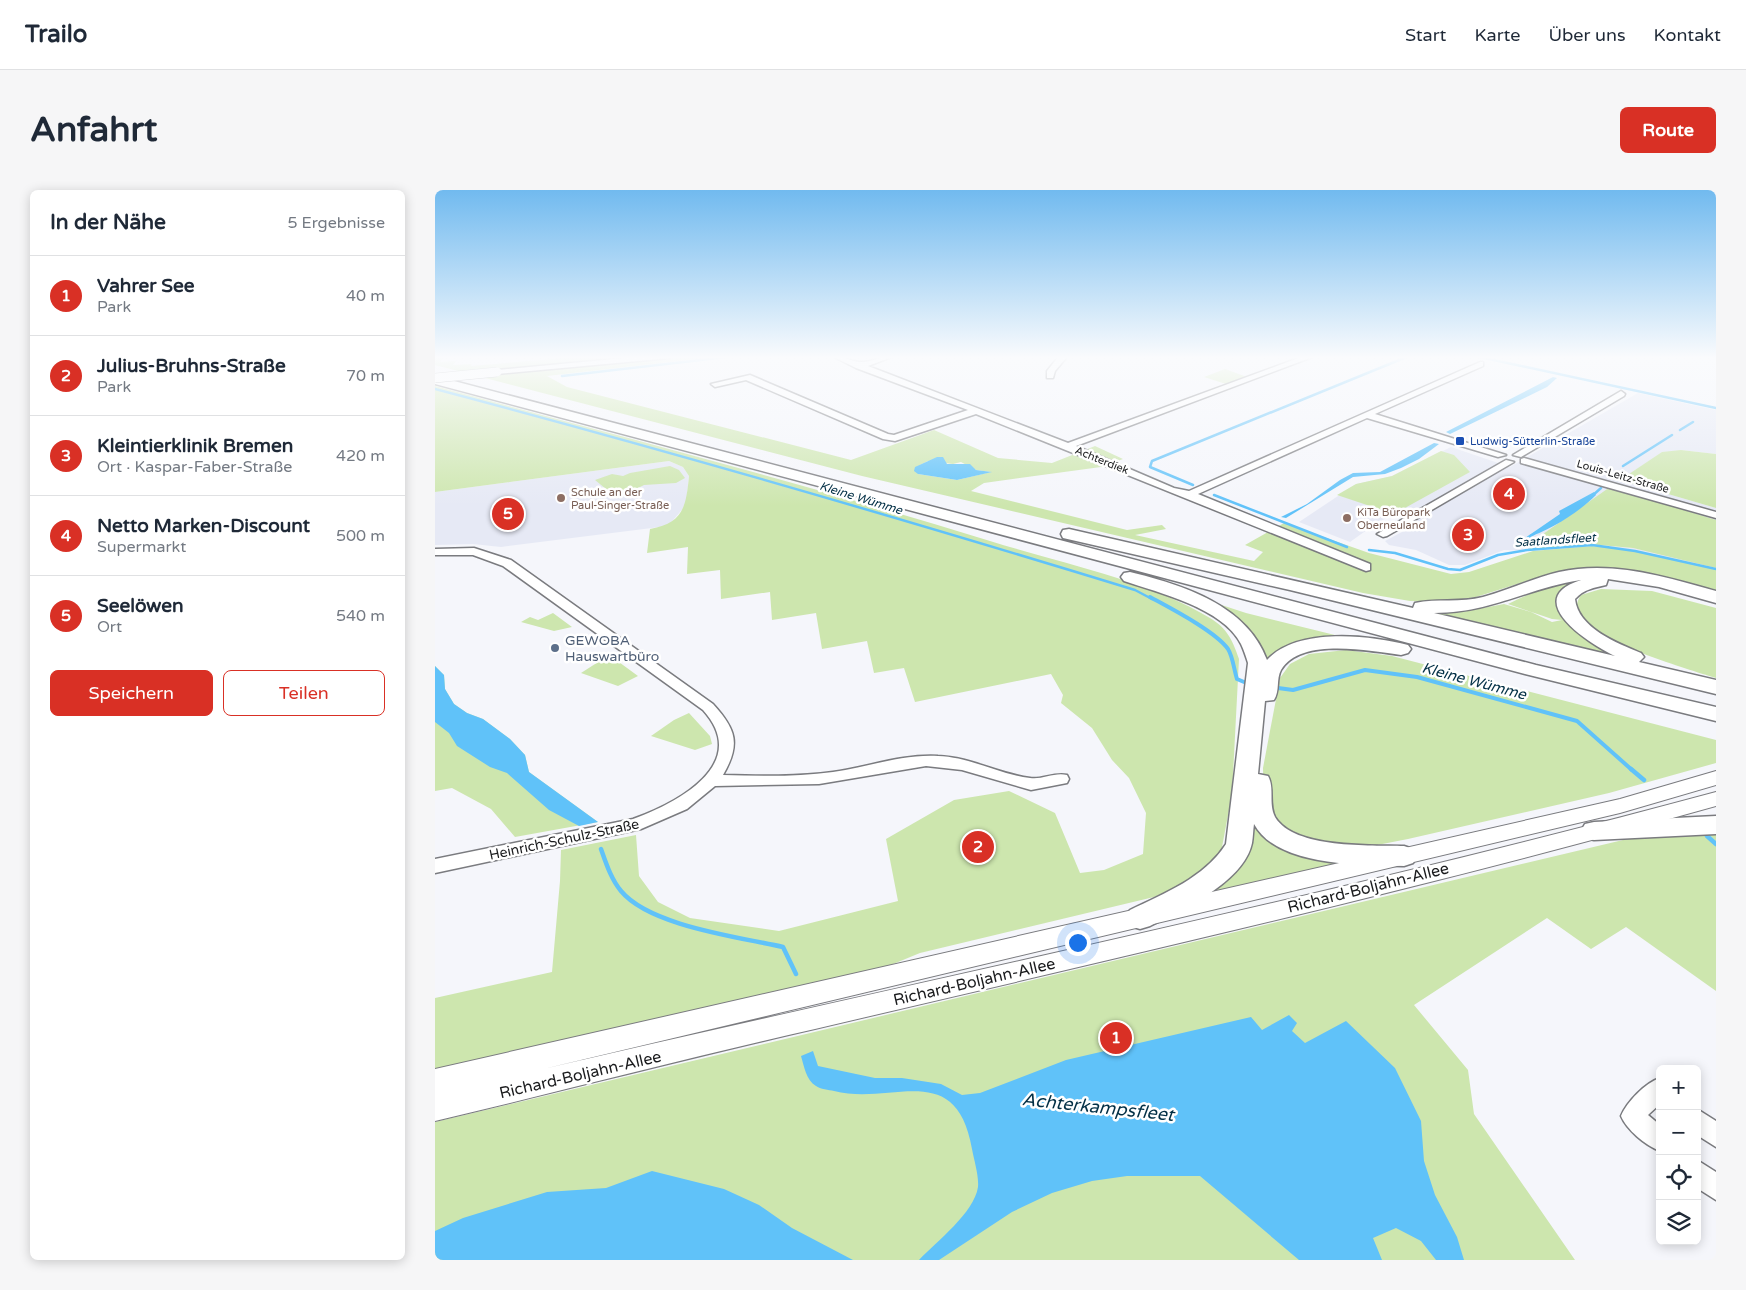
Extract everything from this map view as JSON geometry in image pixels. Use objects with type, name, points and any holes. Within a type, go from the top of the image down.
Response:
[{"type":"highway","points":[[535,406],[928,512],[1531,670],[1716,714]]},
{"type":"highway","points":[[567,406],[1540,659],[1716,700]]},
{"type":"highway","points":[[928,512],[1096,565],[1401,649],[1716,729]]},
{"type":"highway","points":[[1044,529],[1290,584],[1716,685]]},
{"type":"highway","points":[[1096,565],[1181,596],[1223,616],[1245,634],[1254,648],[1258,663],[1242,834],[1239,845],[1227,865],[1212,878],[1140,918]]},
{"type":"highway","points":[[1290,584],[1401,605],[1443,607],[1486,602],[1562,577],[1606,574],[1645,579],[1716,596]]},
{"type":"highway","points":[[1716,601],[1651,584],[1616,580],[1581,585],[1568,595],[1565,604],[1570,615],[1581,627],[1614,648],[1658,666],[1716,685]]},
{"type":"highway","points":[[1401,649],[1351,643],[1326,643],[1295,650],[1275,664],[1267,683],[1257,801],[1261,816],[1266,823],[1281,837],[1296,844],[1313,849],[1404,856]]},
{"type":"highway","points":[[1594,831],[1716,825]]},
{"type":"main road","name":"Richard-Boljahn-Allee","points":[[435,1082],[1620,806],[1716,778]]},
{"type":"main road","name":"Richard-Boljahn-Allee","points":[[435,1108],[811,1018],[1153,941],[1716,799]]},
{"type":"street","points":[[813,406],[886,437],[895,438],[975,411]]},
{"type":"street","name":"Achterdiek","points":[[962,406],[1067,446],[1171,490],[1190,494],[1197,500],[1366,567]]},
{"type":"street","points":[[1067,446],[1176,406]]},
{"type":"street","points":[[1190,494],[1387,406]]},
{"type":"street","points":[[1367,415],[1505,458],[1521,458],[1602,406]]},
{"type":"street","points":[[1383,534],[1505,458]]},
{"type":"street","name":"Louis-Leitz-Straße","points":[[1521,458],[1716,515]]},
{"type":"street","name":"Heinrich-Schulz-Straße","points":[[435,552],[474,552],[507,563],[721,717],[727,732],[728,745],[725,759],[712,780],[683,804],[635,825],[435,866]]},
{"type":"street","points":[[712,780],[791,782],[836,777],[924,761],[960,763],[990,774],[1033,784],[1061,778]]},
{"type":"street","points":[[1656,1092],[1632,1116],[1656,1137]]},
{"type":"street","points":[[1701,1123],[1716,1136]]},
{"type":"street","points":[[1701,1175],[1716,1188]]},
{"type":"shaded area","points":[[1616,406],[1697,406],[1716,410],[1716,454],[1681,450],[1621,480],[1716,508],[1716,523],[1561,523],[1526,546],[1531,549],[1588,544],[1633,548],[1681,558],[1716,569],[1634,550],[1592,546],[1533,551],[1504,550],[1465,565],[1449,565],[1416,550],[1389,545],[1385,541],[1421,522],[1396,514],[1378,522],[1350,542],[1299,522],[1356,484],[1392,476],[1451,447],[1510,467]]},
{"type":"shaded area","name":"Schule an der Paul-Singer-Straße","points":[[669,461],[683,467],[689,476],[686,505],[668,526],[501,547],[473,544],[435,545],[435,492]]},
{"type":"green space","points":[[435,406],[509,406],[852,500],[1132,583],[1186,605],[1221,626],[1229,636],[1239,659],[1232,794],[1219,863],[1192,882],[1154,897],[920,953],[881,969],[435,1070],[435,998],[552,972],[561,850],[636,835],[639,876],[658,902],[690,918],[779,931],[898,901],[886,839],[954,800],[1009,791],[1055,813],[1080,873],[1104,870],[1143,854],[1146,813],[1129,778],[1112,760],[1092,728],[1061,703],[1063,695],[1051,674],[915,702],[904,668],[874,673],[867,641],[822,649],[816,613],[772,620],[770,592],[721,599],[720,570],[687,574],[688,547],[647,553],[650,529],[670,522],[681,512],[689,476],[683,467],[669,461],[435,492]]},
{"type":"green space","points":[[592,406],[641,406],[851,460],[934,430],[998,458],[1052,463],[1095,446],[1123,459],[1101,467],[984,483],[971,491],[1127,530],[1162,525],[1166,529],[1135,535],[1254,561],[1263,552],[1245,545],[1284,523],[1369,553],[1451,574],[1469,572],[1533,551],[1592,546],[1634,550],[1716,569],[1716,594],[1581,569],[1546,575],[1476,597],[1443,602],[1410,601],[1363,593],[862,476]],"holes":[[[928,461],[953,464],[961,462],[976,470],[991,472],[957,480],[918,474],[920,465]]]},
{"type":"green space","points":[[1681,450],[1716,454],[1716,508],[1620,480],[1662,452]]},
{"type":"green space","points":[[1441,451],[1454,455],[1470,472],[1394,514],[1337,495],[1356,484],[1392,476]]},
{"type":"green space","points":[[670,466],[679,470],[685,478],[676,483],[644,485],[634,490],[621,491],[606,489],[595,480],[612,474],[623,476]]},
{"type":"green space","points":[[1610,487],[1716,520],[1716,568],[1633,548],[1588,544],[1531,549],[1526,546]]},
{"type":"green space","points":[[1589,579],[1574,585],[1564,592],[1560,599],[1560,607],[1564,616],[1590,642],[1632,662],[1426,614],[1462,612],[1504,604],[1531,612],[1552,622],[1562,620],[1552,619],[1508,604],[1547,587]]},
{"type":"green space","points":[[1601,589],[1652,591],[1716,608],[1716,678],[1647,655],[1596,631],[1582,619],[1578,613],[1577,606],[1581,595]]},
{"type":"green space","points":[[1197,597],[1246,613],[1347,638],[1268,663],[1255,640]]},
{"type":"green space","points":[[553,613],[572,627],[554,631],[521,622],[530,617],[538,620]]},
{"type":"green space","points":[[1346,650],[1392,656],[1716,740],[1716,763],[1609,793],[1408,839],[1372,846],[1307,846],[1264,811],[1263,768],[1280,678],[1290,664],[1309,654]]},
{"type":"green space","points":[[606,657],[610,659],[612,657],[638,676],[618,686],[581,673]]},
{"type":"green space","points":[[435,666],[444,675],[445,689],[454,704],[467,713],[483,719],[510,739],[525,755],[529,772],[598,822],[515,837],[491,809],[452,788],[435,791]]},
{"type":"green space","points":[[689,713],[710,736],[712,744],[695,750],[651,736],[674,720]]},
{"type":"green space","points":[[1251,815],[1259,830],[1281,847],[1364,857],[1197,897]]},
{"type":"green space","points":[[1650,835],[1716,835],[1716,991],[1626,927],[1591,949],[1547,918],[1414,1005],[1468,1070],[1474,1114],[1575,1260],[435,1260],[435,1122],[1623,840]]},
{"type":"water","points":[[1497,406],[1508,406],[1450,434],[1446,432]]},
{"type":"water","points":[[1434,443],[1439,444],[1419,459],[1401,468],[1385,474],[1353,477],[1286,518],[1281,517],[1307,504],[1353,473],[1380,472]]},
{"type":"water","points":[[937,457],[943,457],[947,464],[970,464],[976,470],[992,472],[957,480],[918,474],[914,471],[915,467]]},
{"type":"water","points":[[1594,492],[1596,495],[1573,514],[1544,531],[1525,538],[1560,514],[1559,511]]},
{"type":"water","points":[[435,666],[444,675],[445,689],[454,704],[467,713],[483,719],[510,739],[525,755],[529,772],[598,822],[579,826],[549,810],[507,773],[490,767],[457,746],[449,733],[435,722]]},
{"type":"water","points":[[1289,1015],[1297,1023],[1292,1031],[1305,1043],[1346,1021],[1395,1068],[1421,1121],[1424,1161],[1435,1195],[1457,1237],[1464,1260],[1436,1260],[1421,1241],[1396,1228],[1373,1238],[1382,1260],[1299,1260],[1200,1176],[1127,1176],[1092,1181],[1052,1193],[1012,1212],[939,1260],[919,1260],[962,1217],[975,1197],[978,1187],[977,1173],[964,1121],[952,1104],[937,1095],[919,1091],[856,1094],[820,1088],[808,1077],[801,1056],[813,1051],[818,1066],[875,1078],[902,1078],[941,1084],[962,1095],[980,1093],[1066,1060],[1251,1017],[1262,1030]]},
{"type":"water","points":[[652,1171],[724,1189],[759,1205],[792,1228],[853,1260],[435,1260],[435,1231],[463,1218],[547,1192],[606,1188]]},
{"type":"waterway","name":"Kleine Wümme","points":[[497,406],[699,461],[874,512],[1135,590],[1152,599]]},
{"type":"waterway","name":"Saatlandsfleet","points":[[1193,485],[1150,467],[1152,461],[1287,406]]},
{"type":"waterway","points":[[1706,406],[1716,408]]},
{"type":"waterway","points":[[1680,430],[1693,422]]},
{"type":"waterway","points":[[1623,466],[1672,435]]},
{"type":"waterway","points":[[1592,496],[1601,488]]},
{"type":"waterway","name":"Saatlandsfleet","points":[[1214,495],[1347,547]]},
{"type":"waterway","points":[[1534,534],[1530,536],[1535,549]]},
{"type":"waterway","name":"Saatlandsfleet","points":[[1369,550],[1395,553],[1448,569],[1460,570],[1498,555],[1527,550],[1592,545],[1635,551],[1716,569]]},
{"type":"waterway","name":"Kleine Wümme","points":[[1150,597],[1192,620],[1222,642],[1230,652],[1237,679],[1244,682]]},
{"type":"waterway","name":"Kleine Wümme","points":[[1278,688],[1293,690],[1365,670],[1417,677],[1577,721],[1632,770]]},
{"type":"waterway","name":"Kleine Wümme","points":[[1631,769],[1644,780]]},
{"type":"waterway","name":"Kleine Wümme","points":[[1707,836],[1716,844]]},
{"type":"waterway","name":"Achterkampsfleet","points":[[601,849],[614,881],[621,891],[634,903],[652,913],[696,928],[783,947],[796,974]]},
{"type":"place","name":"Ludwig-Sütterlin-Straße","points":[[1460,441]]},
{"type":"place","name":"Netto Marken-Discount","points":[[1509,494]]},
{"type":"place","name":"Schule an der Paul-Singer-Straße","points":[[561,498]]},
{"type":"place","name":"Seelöwen","points":[[508,514]]},
{"type":"place","name":"KiTa Büropark Oberneuland","points":[[1347,518]]},
{"type":"place","name":"Kleintierklinik Bremen","points":[[1468,535]]},
{"type":"place","name":"GEWOBA Hauswartbüro","points":[[555,648]]},
{"type":"place","name":"Julius-Bruhns-Straße","points":[[978,847]]},
{"type":"place","name":"Vahrer See","points":[[1116,1038]]}]
